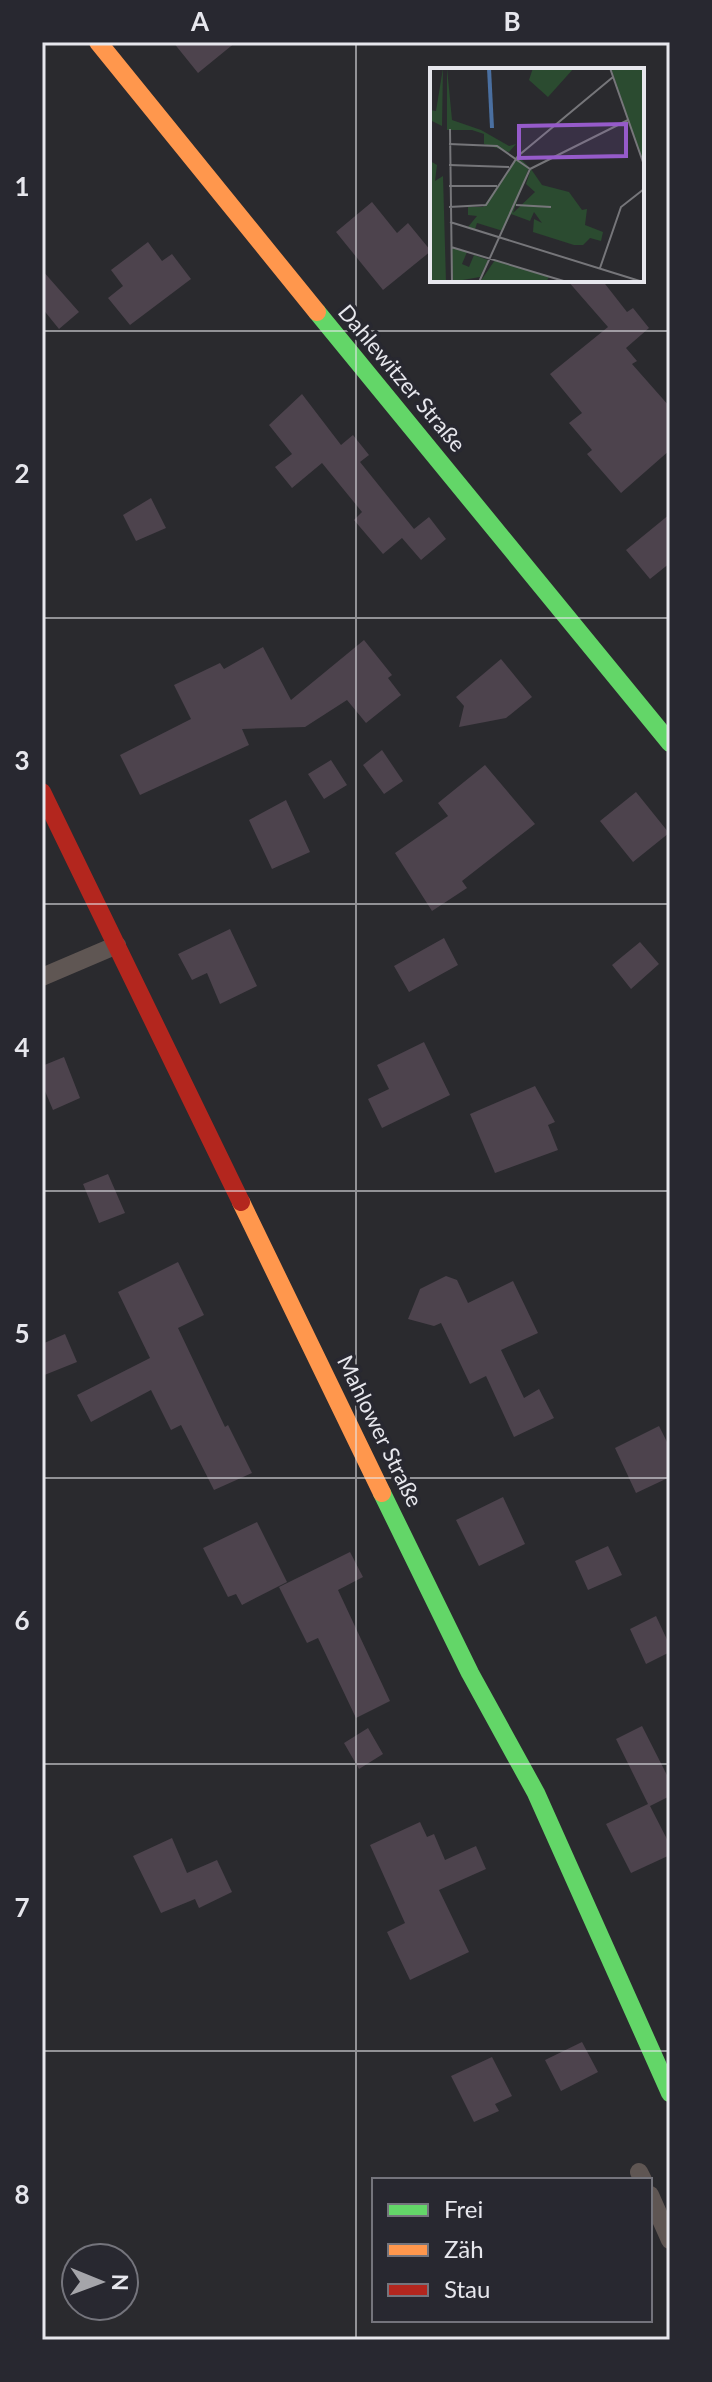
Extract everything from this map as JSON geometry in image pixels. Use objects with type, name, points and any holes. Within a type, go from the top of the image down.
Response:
[{"type":"street","name":"Dahlewitzer Straße","points":[[98,42],[168,132],[670,743]]},
{"type":"street","name":"Mahlower Straße","points":[[42,792],[470,1673],[536,1793],[670,2093]]},
{"type":"lane","points":[[42,977],[117,945]]},
{"type":"lane","points":[[652,2200],[670,2240]]},
{"type":"building","points":[[173,42],[236,42],[198,73]]},
{"type":"building","points":[[372,202],[397,233],[408,223],[430,252],[383,290],[336,232]]},
{"type":"building","points":[[148,242],[162,261],[172,254],[191,279],[130,325],[108,298],[123,286],[111,270]]},
{"type":"building","points":[[42,270],[79,312],[59,329],[42,308]]},
{"type":"building","points":[[569,282],[604,282],[627,312],[633,308],[649,328],[626,348],[637,361],[632,364],[670,407],[670,450],[621,493],[587,454],[592,450],[569,423],[582,413],[550,374],[608,327]]},
{"type":"building","points":[[302,394],[341,445],[353,435],[369,455],[360,462],[414,529],[429,517],[446,539],[421,560],[402,538],[383,554],[354,520],[362,512],[322,463],[292,488],[275,467],[292,454],[269,425]]},
{"type":"building","points":[[151,498],[166,528],[136,541],[123,515]]},
{"type":"building","points":[[670,514],[670,563],[650,579],[626,550]]},
{"type":"building","points":[[364,640],[392,675],[388,678],[401,695],[366,723],[347,700],[305,727],[242,729],[249,745],[140,795],[120,755],[191,719],[174,685],[220,663],[224,669],[263,647],[291,700]]},
{"type":"building","points":[[501,659],[532,697],[506,718],[459,727],[464,706],[456,697]]},
{"type":"building","points":[[382,750],[403,781],[384,794],[363,765]]},
{"type":"building","points":[[331,760],[347,785],[324,799],[308,774]]},
{"type":"building","points":[[485,765],[535,824],[462,881],[467,888],[432,911],[395,853],[448,816],[438,803]]},
{"type":"building","points":[[636,792],[669,833],[633,862],[600,821]]},
{"type":"building","points":[[286,800],[310,852],[272,869],[249,820]]},
{"type":"building","points":[[230,929],[257,986],[220,1004],[207,973],[192,980],[178,954]]},
{"type":"building","points":[[444,938],[458,965],[409,992],[394,966]]},
{"type":"building","points":[[640,942],[659,964],[631,989],[612,965]]},
{"type":"building","points":[[424,1042],[450,1095],[382,1128],[368,1099],[389,1089],[377,1065]]},
{"type":"building","points":[[64,1057],[80,1098],[53,1110],[42,1084],[42,1066]]},
{"type":"building","points":[[535,1086],[555,1122],[548,1125],[558,1150],[495,1173],[470,1114]]},
{"type":"building","points":[[108,1174],[125,1213],[99,1223],[83,1184]]},
{"type":"building","points":[[178,1262],[204,1315],[178,1328],[225,1427],[228,1425],[252,1473],[214,1490],[181,1425],[171,1430],[151,1390],[91,1422],[77,1395],[150,1358],[118,1292]]},
{"type":"building","points":[[446,1276],[457,1280],[468,1303],[513,1281],[538,1333],[501,1350],[524,1398],[539,1389],[554,1418],[514,1437],[486,1376],[470,1384],[441,1323],[434,1326],[408,1319],[420,1289]]},
{"type":"building","points":[[65,1334],[77,1362],[42,1376],[42,1344]]},
{"type":"building","points":[[659,1426],[670,1448],[670,1477],[636,1493],[615,1448]]},
{"type":"building","points":[[503,1497],[525,1544],[479,1566],[456,1520]]},
{"type":"building","points":[[257,1522],[287,1582],[242,1605],[236,1594],[228,1597],[203,1548]]},
{"type":"building","points":[[608,1546],[622,1575],[588,1590],[575,1561]]},
{"type":"building","points":[[350,1552],[363,1577],[338,1590],[390,1701],[356,1718],[318,1638],[307,1643],[279,1587]]},
{"type":"building","points":[[656,1616],[670,1652],[646,1664],[630,1629]]},
{"type":"building","points":[[642,1726],[670,1781],[670,1796],[650,1806],[670,1845],[670,1855],[631,1873],[606,1824],[648,1804],[616,1739]]},
{"type":"building","points":[[368,1728],[383,1754],[359,1769],[344,1743]]},
{"type":"building","points":[[420,1822],[427,1837],[434,1834],[445,1860],[476,1846],[486,1869],[439,1890],[469,1952],[410,1980],[387,1932],[405,1923],[370,1845]]},
{"type":"building","points":[[172,1838],[187,1873],[217,1860],[232,1892],[199,1908],[195,1899],[161,1913],[133,1856]]},
{"type":"building","points":[[582,2042],[598,2072],[561,2091],[545,2060]]},
{"type":"building","points":[[492,2057],[512,2096],[495,2104],[499,2111],[474,2122],[451,2076]]},
{"type":"traffic: fast","points":[[317,312],[670,743]]},
{"type":"traffic: fast","points":[[382,1493],[470,1673],[536,1793],[670,2093]]},
{"type":"traffic: slow","points":[[98,42],[317,312]]},
{"type":"traffic: slow","points":[[241,1202],[382,1493]]},
{"type":"traffic: jam","points":[[42,792],[241,1202]]}]
